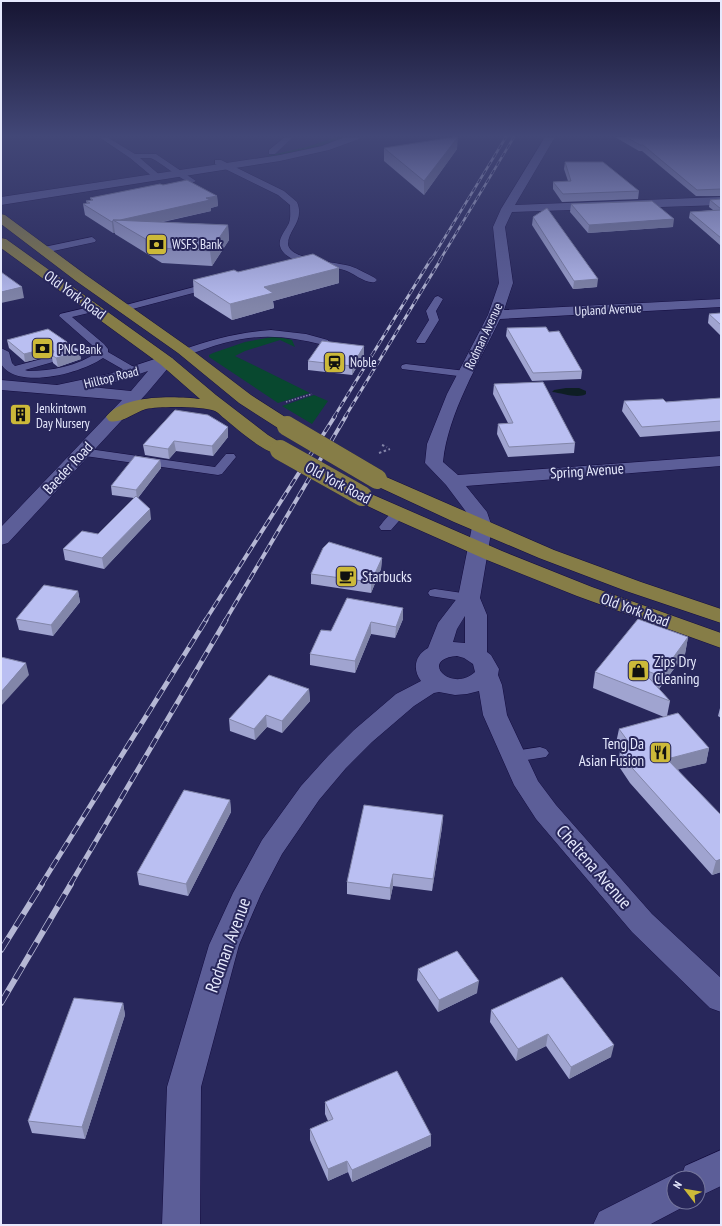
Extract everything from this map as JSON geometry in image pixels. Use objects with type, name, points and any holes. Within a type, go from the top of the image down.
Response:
[{"type":"highway","name":"Old York Road","points":[[4,220],[186,352],[245,399],[286,426],[377,479],[482,527],[548,555],[673,601],[721,616]]},
{"type":"highway","name":"Old York Road","points":[[1,242],[166,361],[262,439],[362,496],[392,520],[721,641]]},
{"type":"highway","points":[[115,417],[135,407],[158,402],[187,403],[222,408]]},
{"type":"street","points":[[1,200],[40,194]]},
{"type":"street","points":[[4,220],[8,214],[21,203],[47,194]]},
{"type":"street","name":"Rodman Avenue","points":[[482,527],[477,512],[453,481],[434,462],[436,444],[455,394],[495,315],[506,282],[499,227],[516,194]]},
{"type":"street","points":[[507,209],[720,203]]},
{"type":"street","name":"Upland Avenue","points":[[495,315],[721,303]]},
{"type":"street","name":"Hilltop Road","points":[[55,390],[135,372],[186,352]]},
{"type":"street","name":"Baeder Road","points":[[1,539],[166,361]]},
{"type":"street","name":"Hilltop Road","points":[[1,386],[135,396]]},
{"type":"street","name":"Spring Avenue","points":[[453,481],[721,461]]},
{"type":"street","points":[[469,598],[482,527]]},
{"type":"street","name":"Cheltena Avenue","points":[[461,674],[476,615],[469,598],[452,616],[441,642],[461,674],[527,754],[527,785],[546,812],[642,923],[721,998]]},
{"type":"street","name":"Rodman Avenue","points":[[181,1225],[184,1087],[224,945],[247,893],[272,847],[306,799],[358,741],[389,712],[418,691],[461,674]]},
{"type":"street","points":[[706,1175],[721,1167]]},
{"type":"street","points":[[612,1225],[666,1196]]},
{"type":"lane","points":[[282,194],[294,204],[294,220],[284,243],[285,250],[292,256],[305,260],[348,268],[372,280]]},
{"type":"lane","points":[[44,250],[92,240]]},
{"type":"lane","points":[[290,264],[305,260]]},
{"type":"lane","points":[[125,308],[219,283]]},
{"type":"lane","points":[[421,341],[434,320],[431,311],[438,299]]},
{"type":"lane","points":[[94,309],[64,316],[102,351],[135,372]]},
{"type":"lane","points":[[186,352],[225,339],[260,333],[292,333],[324,342]]},
{"type":"lane","points":[[1,350],[5,354],[8,366],[18,371],[36,373],[59,372],[82,366],[102,351]]},
{"type":"lane","points":[[78,357],[102,351]]},
{"type":"lane","points":[[18,371],[54,364],[36,373]]},
{"type":"lane","points":[[406,367],[466,374]]},
{"type":"lane","points":[[82,452],[218,471],[230,457]]},
{"type":"lane","points":[[435,593],[469,598]]},
{"type":"path","points":[[284,403],[312,394]]},
{"type":"path","points":[[382,444],[387,447]]},
{"type":"green space","points":[[272,337],[292,340],[295,347],[280,340],[245,351],[235,356],[310,393],[278,403],[209,357],[209,355],[213,353],[245,342]]},
{"type":"green space","points":[[314,395],[328,401],[312,424],[282,406]]},
{"type":"shaded area","points":[[579,388],[586,391],[586,394],[574,396],[552,392],[554,390]]},
{"type":"building","points":[[109,194],[214,194],[217,196],[206,198],[210,200],[120,220],[113,220],[112,222],[83,204],[90,203],[86,201],[93,200],[90,198]]},
{"type":"building","points":[[721,199],[721,209],[710,200]]},
{"type":"building","points":[[652,201],[674,219],[589,225],[571,204]]},
{"type":"building","points":[[547,208],[598,279],[574,281],[533,217]]},
{"type":"building","points":[[721,210],[721,238],[690,212]]},
{"type":"building","points":[[113,220],[228,225],[210,251],[161,248]]},
{"type":"building","points":[[313,254],[339,268],[264,287],[273,293],[230,304],[193,280],[234,270],[238,272]]},
{"type":"building","points":[[1,272],[22,287],[1,292]]},
{"type":"building","points":[[721,313],[721,325],[709,314]]},
{"type":"building","points":[[546,327],[549,332],[559,331],[582,371],[533,373],[507,328]]},
{"type":"building","points":[[48,329],[67,342],[65,344],[67,348],[76,348],[80,351],[56,358],[52,355],[54,351],[48,348],[24,354],[7,340]]},
{"type":"building","points":[[322,341],[364,346],[352,366],[308,361]]},
{"type":"building","points":[[543,382],[575,443],[509,447],[498,424],[513,423],[494,384]]},
{"type":"building","points":[[721,398],[721,421],[642,427],[624,401],[663,399],[666,402]]},
{"type":"building","points":[[175,410],[208,415],[228,427],[212,446],[174,441],[168,449],[143,445]]},
{"type":"building","points":[[135,456],[160,460],[136,490],[111,486]]},
{"type":"building","points":[[136,496],[150,509],[102,558],[63,549],[82,531],[98,534]]},
{"type":"building","points":[[329,542],[382,558],[371,582],[311,574],[323,548]]},
{"type":"building","points":[[44,585],[78,591],[51,625],[16,619]]},
{"type":"building","points":[[347,598],[403,608],[396,627],[371,622],[355,661],[310,654],[321,630],[331,631]]},
{"type":"building","name":"Zips Dry Cleaning","points":[[638,619],[688,637],[660,676],[640,668],[670,701],[595,672]]},
{"type":"building","points":[[1,657],[26,663],[1,692]]},
{"type":"building","points":[[269,675],[309,689],[282,721],[266,715],[254,729],[229,719]]},
{"type":"building","points":[[678,713],[709,748],[667,759],[721,815],[721,859],[716,861],[633,769],[620,751],[633,748],[619,729]]},
{"type":"building","points":[[184,790],[230,800],[186,884],[137,873]]},
{"type":"building","points":[[364,805],[443,815],[433,879],[393,874],[390,888],[347,882]]},
{"type":"building","points":[[457,951],[479,981],[439,1000],[418,969]]},
{"type":"building","points":[[562,977],[614,1045],[571,1067],[548,1034],[518,1049],[491,1010]]},
{"type":"building","points":[[74,998],[123,1003],[82,1127],[28,1121]]},
{"type":"building","points":[[397,1071],[431,1135],[352,1170],[347,1161],[328,1169],[310,1129],[333,1119],[325,1102]]},
{"type":"railway","points":[[431,260],[471,194]]},
{"type":"railway","points":[[440,260],[480,194]]},
{"type":"railway","points":[[334,417],[431,259]]},
{"type":"railway","points":[[345,417],[441,259]]},
{"type":"railway","points":[[205,621],[335,416]]},
{"type":"railway","points":[[225,621],[346,416]]},
{"type":"railway","points":[[41,885],[206,620]]},
{"type":"railway","points":[[70,885],[226,620]]},
{"type":"railway","points":[[1,950],[42,884]]},
{"type":"railway","points":[[1,1003],[71,884]]},
{"type":"place","name":"WSFS Bank","points":[[156,244]]},
{"type":"place","name":"PNC Bank","points":[[43,349]]},
{"type":"place","name":"Noble","points":[[335,362]]},
{"type":"place","name":"Jenkintown Day Nursery","points":[[21,415]]},
{"type":"place","name":"Starbucks","points":[[347,577]]},
{"type":"place","name":"Zips Dry Cleaning","points":[[639,671]]},
{"type":"place","name":"Teng Da Asian Fusion","points":[[660,753]]}]
